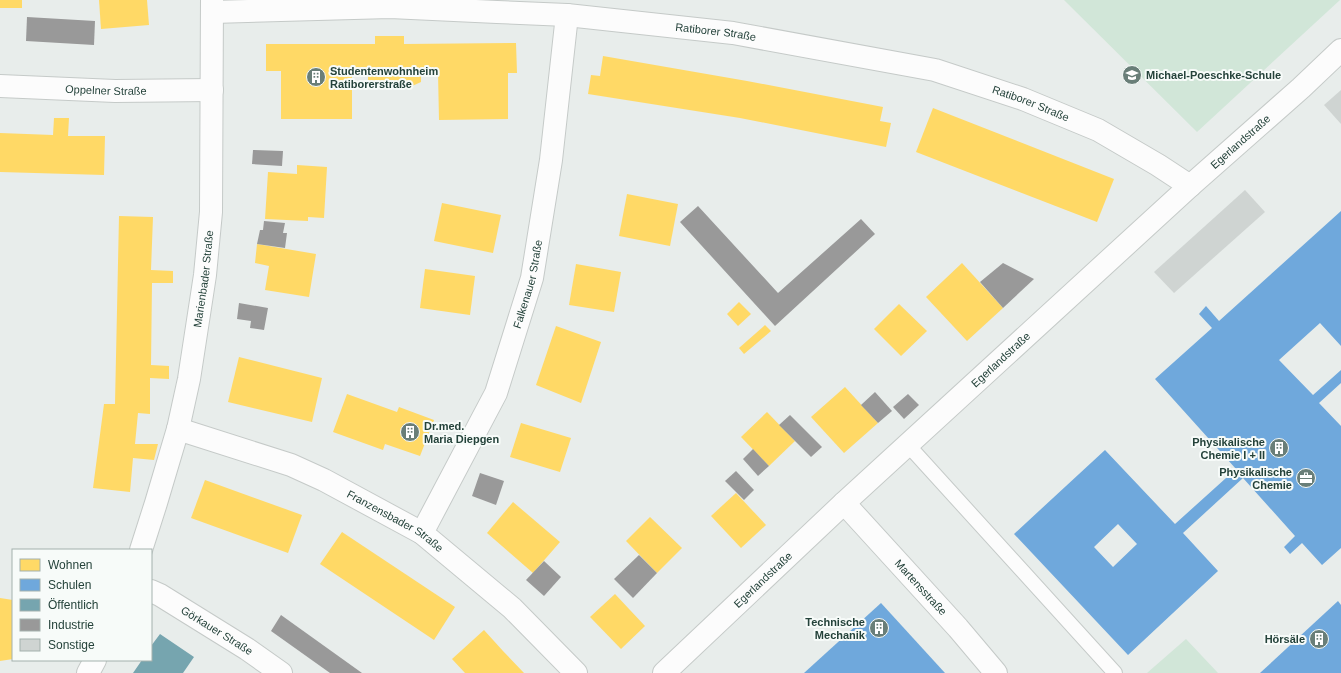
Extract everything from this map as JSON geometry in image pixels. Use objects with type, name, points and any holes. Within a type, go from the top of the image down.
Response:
[{"type":"street","name":"Ratiborer Straße","points":[[213,6],[390,7],[567,15],[733,33],[935,70],[1023,99],[1098,130],[1158,165],[1190,186]]},
{"type":"street","name":"Marienbader Straße","points":[[141,549],[178,429],[196,336],[208,251],[211,212],[213,6]]},
{"type":"street","name":"Falkenauer Straße","points":[[422,533],[496,393],[532,278],[551,160],[567,15]]},
{"type":"street","name":"Egerlandstraße","points":[[664,673],[844,503],[1190,186],[1301,88],[1341,50]]},
{"type":"street","name":"Oppelner Straße","points":[[0,86],[115,91],[212,90]]},
{"type":"street","name":"Franzensbader Straße","points":[[178,429],[290,465],[324,480],[422,533],[512,608],[576,673]]},
{"type":"street","name":"Martensstraße","points":[[844,503],[958,628],[996,673]]},
{"type":"street","name":"Görkauer Straße","points":[[152,591],[247,649],[281,673]]},
{"type":"street","points":[[88,673],[94,661]]},
{"type":"lane","points":[[908,445],[1115,673]]},
{"type":"green space","points":[[1064,0],[1340,0],[1197,132]]},
{"type":"green space","points":[[1186,639],[1218,673],[1147,673]]},
{"type":"building: Wohnen","points":[[0,0],[22,0],[22,8],[0,8]]},
{"type":"building: Wohnen","points":[[99,0],[147,0],[149,25],[101,29]]},
{"type":"building: Wohnen","name":"Studentenwohnheim Ratiborerstraße","points":[[375,36],[404,36],[404,44],[516,43],[517,73],[508,73],[508,119],[439,120],[438,73],[421,73],[421,82],[410,87],[379,88],[368,82],[368,73],[352,73],[352,119],[281,119],[281,71],[266,71],[266,44],[375,44]]},
{"type":"building: Wohnen","points":[[603,56],[747,81],[883,107],[880,121],[891,123],[886,147],[740,118],[588,94],[591,75],[600,76]]},
{"type":"building: Wohnen","points":[[933,108],[1114,179],[1097,222],[916,152]]},
{"type":"building: Wohnen","points":[[54,118],[69,118],[68,136],[105,136],[104,175],[0,172],[0,133],[53,135]]},
{"type":"building: Wohnen","points":[[297,165],[327,167],[324,218],[308,217],[308,221],[265,219],[268,172],[297,174]]},
{"type":"building: Wohnen","points":[[627,194],[678,204],[670,246],[619,236]]},
{"type":"building: Wohnen","points":[[442,203],[501,215],[493,253],[434,241]]},
{"type":"building: Wohnen","points":[[119,216],[153,217],[151,270],[173,271],[173,283],[152,283],[151,365],[169,366],[169,379],[150,378],[150,414],[138,413],[135,444],[158,444],[154,460],[133,458],[130,492],[93,488],[104,404],[115,404]]},
{"type":"building: Wohnen","points":[[257,244],[316,254],[309,297],[265,290],[269,266],[255,263]]},
{"type":"building: Wohnen","points":[[962,263],[1003,308],[967,341],[926,297]]},
{"type":"building: Wohnen","points":[[576,264],[621,272],[614,312],[569,305]]},
{"type":"building: Wohnen","points":[[425,269],[475,276],[470,315],[420,308]]},
{"type":"building: Wohnen","points":[[739,302],[751,314],[738,326],[727,314]]},
{"type":"building: Wohnen","points":[[899,304],[927,331],[901,356],[874,329]]},
{"type":"building: Wohnen","points":[[765,325],[771,331],[744,354],[739,348]]},
{"type":"building: Wohnen","points":[[556,326],[601,342],[581,403],[536,385]]},
{"type":"building: Wohnen","points":[[239,357],[322,378],[312,422],[228,402]]},
{"type":"building: Wohnen","points":[[845,387],[878,423],[844,453],[811,417]]},
{"type":"building: Wohnen","points":[[347,394],[397,412],[399,407],[434,420],[420,456],[385,444],[383,450],[333,432]]},
{"type":"building: Wohnen","points":[[767,412],[795,441],[769,466],[741,437]]},
{"type":"building: Wohnen","points":[[521,423],[571,438],[560,472],[510,457]]},
{"type":"building: Wohnen","points":[[205,480],[302,515],[288,553],[191,518]]},
{"type":"building: Wohnen","points":[[736,493],[766,525],[741,548],[711,516]]},
{"type":"building: Wohnen","points":[[513,502],[560,542],[533,573],[487,533]]},
{"type":"building: Wohnen","points":[[650,517],[682,548],[657,573],[626,541]]},
{"type":"building: Wohnen","points":[[342,532],[455,607],[434,640],[320,564]]},
{"type":"building: Wohnen","points":[[615,594],[645,626],[621,649],[590,617]]},
{"type":"building: Wohnen","points":[[0,598],[12,600],[12,659],[0,661]]},
{"type":"building: Wohnen","points":[[484,630],[524,673],[465,673],[452,659]]},
{"type":"building: Schulen","points":[[1341,211],[1341,346],[1320,323],[1279,360],[1313,395],[1341,370],[1341,383],[1319,403],[1341,426],[1341,548],[1322,565],[1302,543],[1290,554],[1284,547],[1295,536],[1243,478],[1183,533],[1218,571],[1128,655],[1014,534],[1105,450],[1175,524],[1236,469],[1155,379],[1212,328],[1199,314],[1206,306],[1219,321]],"holes":[[[1118,524],[1137,544],[1113,567],[1094,547]]]},
{"type":"building: Schulen","name":"Hörsäle","points":[[1338,601],[1341,605],[1341,673],[1260,673]]},
{"type":"building: Schulen","name":"Technische Mechanik","points":[[881,603],[945,673],[804,673]]},
{"type":"building: Öffentlich","points":[[160,634],[194,657],[183,673],[133,673],[141,661],[152,661],[152,645]]},
{"type":"building: Industrie","points":[[27,17],[95,21],[94,45],[26,41]]},
{"type":"building: Industrie","points":[[253,150],[283,151],[282,166],[252,164]]},
{"type":"building: Industrie","points":[[698,206],[778,293],[861,219],[875,234],[775,326],[680,222]]},
{"type":"building: Industrie","points":[[264,221],[285,223],[283,233],[287,233],[285,248],[257,244],[260,230],[263,230]]},
{"type":"building: Industrie","points":[[1003,263],[1034,279],[1003,308],[980,282]]},
{"type":"building: Industrie","points":[[239,303],[268,308],[264,330],[250,328],[251,321],[237,319]]},
{"type":"building: Industrie","points":[[875,392],[892,411],[878,423],[861,405]]},
{"type":"building: Industrie","points":[[908,394],[919,405],[904,419],[893,407]]},
{"type":"building: Industrie","points":[[790,415],[822,447],[811,457],[779,425]]},
{"type":"building: Industrie","points":[[753,449],[769,466],[758,476],[743,459]]},
{"type":"building: Industrie","points":[[736,471],[754,490],[744,500],[725,481]]},
{"type":"building: Industrie","points":[[480,473],[504,481],[496,505],[472,496]]},
{"type":"building: Industrie","points":[[639,555],[657,573],[633,598],[614,579]]},
{"type":"building: Industrie","points":[[544,561],[561,577],[544,596],[526,580]]},
{"type":"building: Industrie","points":[[281,615],[362,673],[330,673],[271,631]]},
{"type":"building: Sonstige","points":[[1341,90],[1341,124],[1324,105]]},
{"type":"building: Sonstige","points":[[1245,190],[1265,212],[1174,293],[1154,272]]},
{"type":"place","name":"Michael-Poeschke-Schule","points":[[1132,75]]},
{"type":"place","name":"Studentenwohnheim Ratiborerstraße","points":[[316,77]]},
{"type":"place","name":"Dr.med. Maria Diepgen","points":[[410,432]]},
{"type":"place","name":"Physikalische Chemie I + II","points":[[1279,448]]},
{"type":"place","name":"Physikalische Chemie","points":[[1306,478]]},
{"type":"place","name":"Technische Mechanik","points":[[879,628]]},
{"type":"place","name":"Hörsäle","points":[[1319,639]]}]
